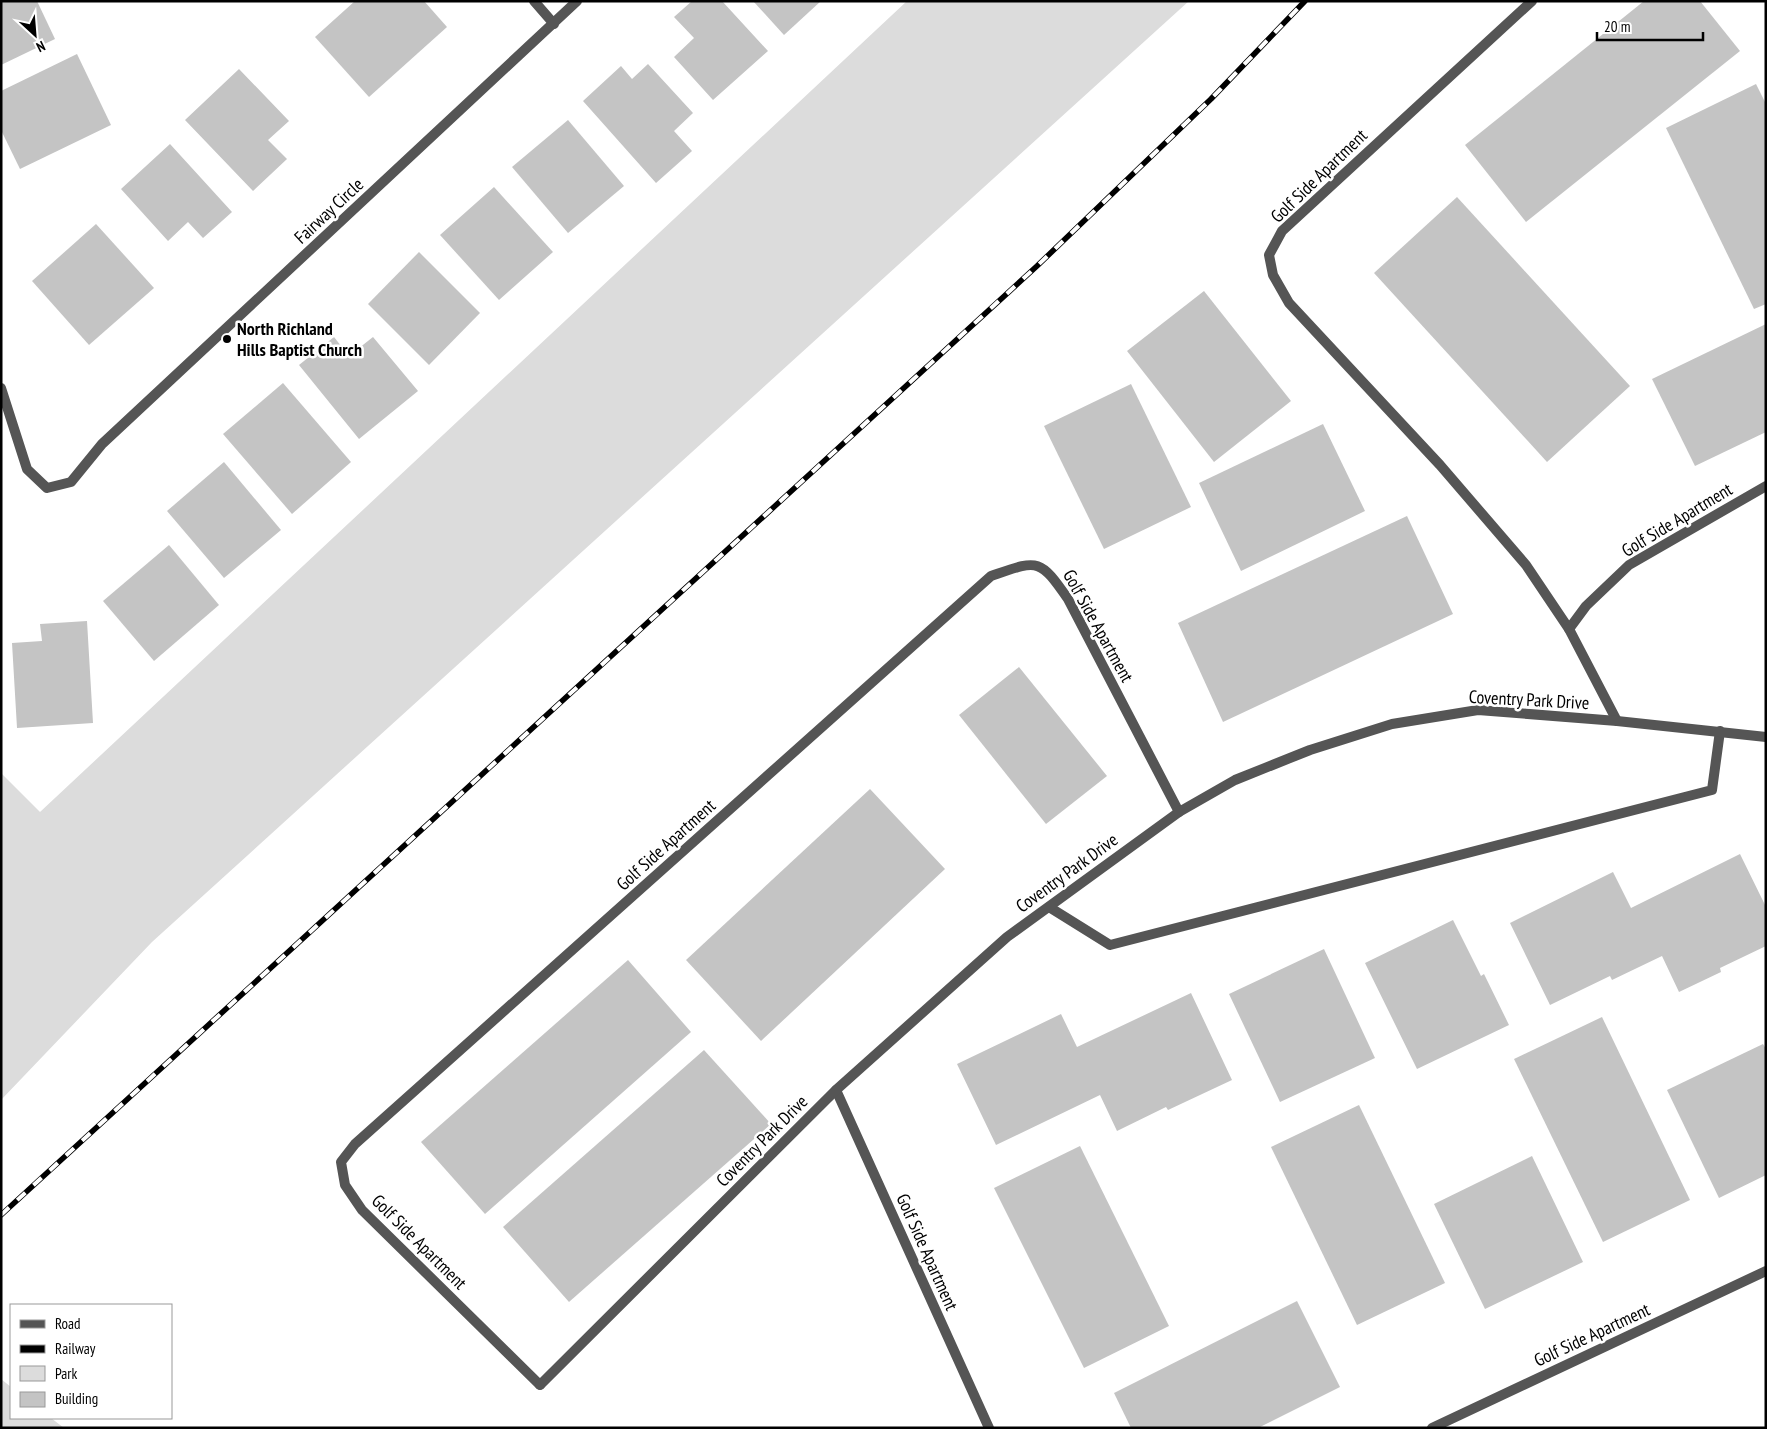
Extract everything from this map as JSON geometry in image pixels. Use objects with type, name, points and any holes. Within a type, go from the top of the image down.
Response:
[{"type":"street","points":[[534,1],[554,24]]},
{"type":"street","name":"Fairway Circle","points":[[1,388],[27,469],[48,488],[71,482],[102,444],[577,1]]},
{"type":"street","name":"Golf Side Apartment","points":[[1532,1],[1282,231],[1269,255],[1273,275],[1288,303],[1440,465],[1526,565],[1569,629],[1618,721]]},
{"type":"street","name":"Golf Side Apartment","points":[[1569,629],[1586,606],[1628,565],[1766,486]]},
{"type":"street","name":"Golf Side Apartment","points":[[540,1385],[362,1210],[345,1185],[341,1162],[362,1137],[992,576],[1028,563],[1049,571],[1068,599],[1179,812]]},
{"type":"street","name":"Coventry Park Drive","points":[[540,1385],[836,1090],[1006,937],[1179,812],[1235,780],[1310,750],[1392,724],[1478,710],[1618,721],[1766,737]]},
{"type":"street","points":[[1049,907],[1110,945],[1712,790],[1720,731]]},
{"type":"street","name":"Golf Side Apartment","points":[[836,1090],[989,1428]]},
{"type":"street","name":"Golf Side Apartment","points":[[1432,1428],[1766,1271]]},
{"type":"green space","points":[[907,1],[1189,1],[152,942],[1,1100],[1,773],[40,812]]},
{"type":"green space","points":[[1,1379],[10,1386],[10,1419],[52,1419],[64,1428],[1,1428]]},
{"type":"building","points":[[1,1],[37,1],[55,39],[1,65]]},
{"type":"building","points":[[355,1],[424,1],[447,27],[369,97],[315,37]]},
{"type":"building","points":[[692,1],[722,1],[768,51],[713,100],[674,57],[694,38],[674,17]]},
{"type":"building","points":[[753,1],[821,1],[784,35]]},
{"type":"building","points":[[1644,1],[1700,1],[1740,51],[1526,222],[1465,145]]},
{"type":"building","points":[[77,54],[111,125],[20,169],[1,130],[1,91]]},
{"type":"building","points":[[648,64],[693,113],[674,131],[692,151],[656,183],[583,101],[621,66],[632,79]]},
{"type":"building","points":[[239,69],[289,121],[268,140],[287,159],[253,191],[185,120]]},
{"type":"building","points":[[1756,84],[1766,104],[1766,304],[1754,309],[1666,128]]},
{"type":"building","points":[[568,120],[624,186],[568,233],[512,167]]},
{"type":"building","points":[[170,144],[232,212],[203,238],[188,222],[168,241],[121,189]]},
{"type":"building","points":[[494,187],[553,252],[499,300],[440,235]]},
{"type":"building","points":[[1457,197],[1630,386],[1547,462],[1374,273]]},
{"type":"building","points":[[96,224],[154,288],[89,345],[32,281]]},
{"type":"building","points":[[419,252],[480,313],[429,365],[368,304]]},
{"type":"building","points":[[1204,291],[1291,401],[1214,462],[1127,351]]},
{"type":"building","points":[[1766,324],[1766,432],[1695,466],[1652,379]]},
{"type":"building","points":[[334,337],[349,356],[373,337],[418,391],[359,439],[299,365]]},
{"type":"building","points":[[283,383],[351,462],[292,514],[223,434]]},
{"type":"building","points":[[1131,384],[1191,507],[1104,549],[1044,426]]},
{"type":"building","points":[[1323,424],[1365,511],[1241,571],[1199,483]]},
{"type":"building","points":[[224,462],[281,530],[224,578],[167,511]]},
{"type":"building","points":[[1407,516],[1453,614],[1223,722],[1178,623]]},
{"type":"building","points":[[169,545],[219,605],[154,661],[103,601]]},
{"type":"building","points":[[87,621],[93,723],[17,728],[12,643],[42,641],[40,624]]},
{"type":"building","points":[[1019,667],[1107,776],[1046,824],[959,715]]},
{"type":"building","points":[[870,789],[945,869],[761,1041],[686,960]]},
{"type":"building","points":[[1740,854],[1766,907],[1766,946],[1720,968],[1721,972],[1679,992],[1662,956],[1612,980],[1610,976],[1550,1005],[1510,923],[1613,872],[1631,908]]},
{"type":"building","points":[[1453,920],[1481,976],[1484,974],[1509,1025],[1417,1069],[1365,963]]},
{"type":"building","points":[[1324,949],[1375,1058],[1280,1102],[1229,994]]},
{"type":"building","points":[[628,960],[691,1032],[485,1214],[421,1142]]},
{"type":"building","points":[[1191,993],[1232,1080],[1168,1110],[1166,1107],[1117,1131],[1100,1095],[996,1145],[957,1064],[1061,1014],[1077,1047]]},
{"type":"building","points":[[1602,1017],[1690,1200],[1603,1242],[1514,1059]]},
{"type":"building","points":[[1763,1044],[1766,1049],[1766,1175],[1719,1198],[1667,1090]]},
{"type":"building","points":[[704,1050],[771,1124],[569,1302],[503,1227]]},
{"type":"building","points":[[1359,1105],[1445,1283],[1357,1325],[1271,1147]]},
{"type":"building","points":[[1080,1146],[1169,1326],[1084,1368],[994,1188]]},
{"type":"building","points":[[1532,1156],[1583,1262],[1485,1309],[1434,1204]]},
{"type":"building","points":[[1297,1301],[1340,1387],[1258,1428],[1131,1428],[1114,1393]]},
{"type":"railway","points":[[1,1215],[1037,266],[1211,99],[1305,1]]},
{"type":"place","name":"North Richland Hills Baptist Church","points":[[227,339]]}]
